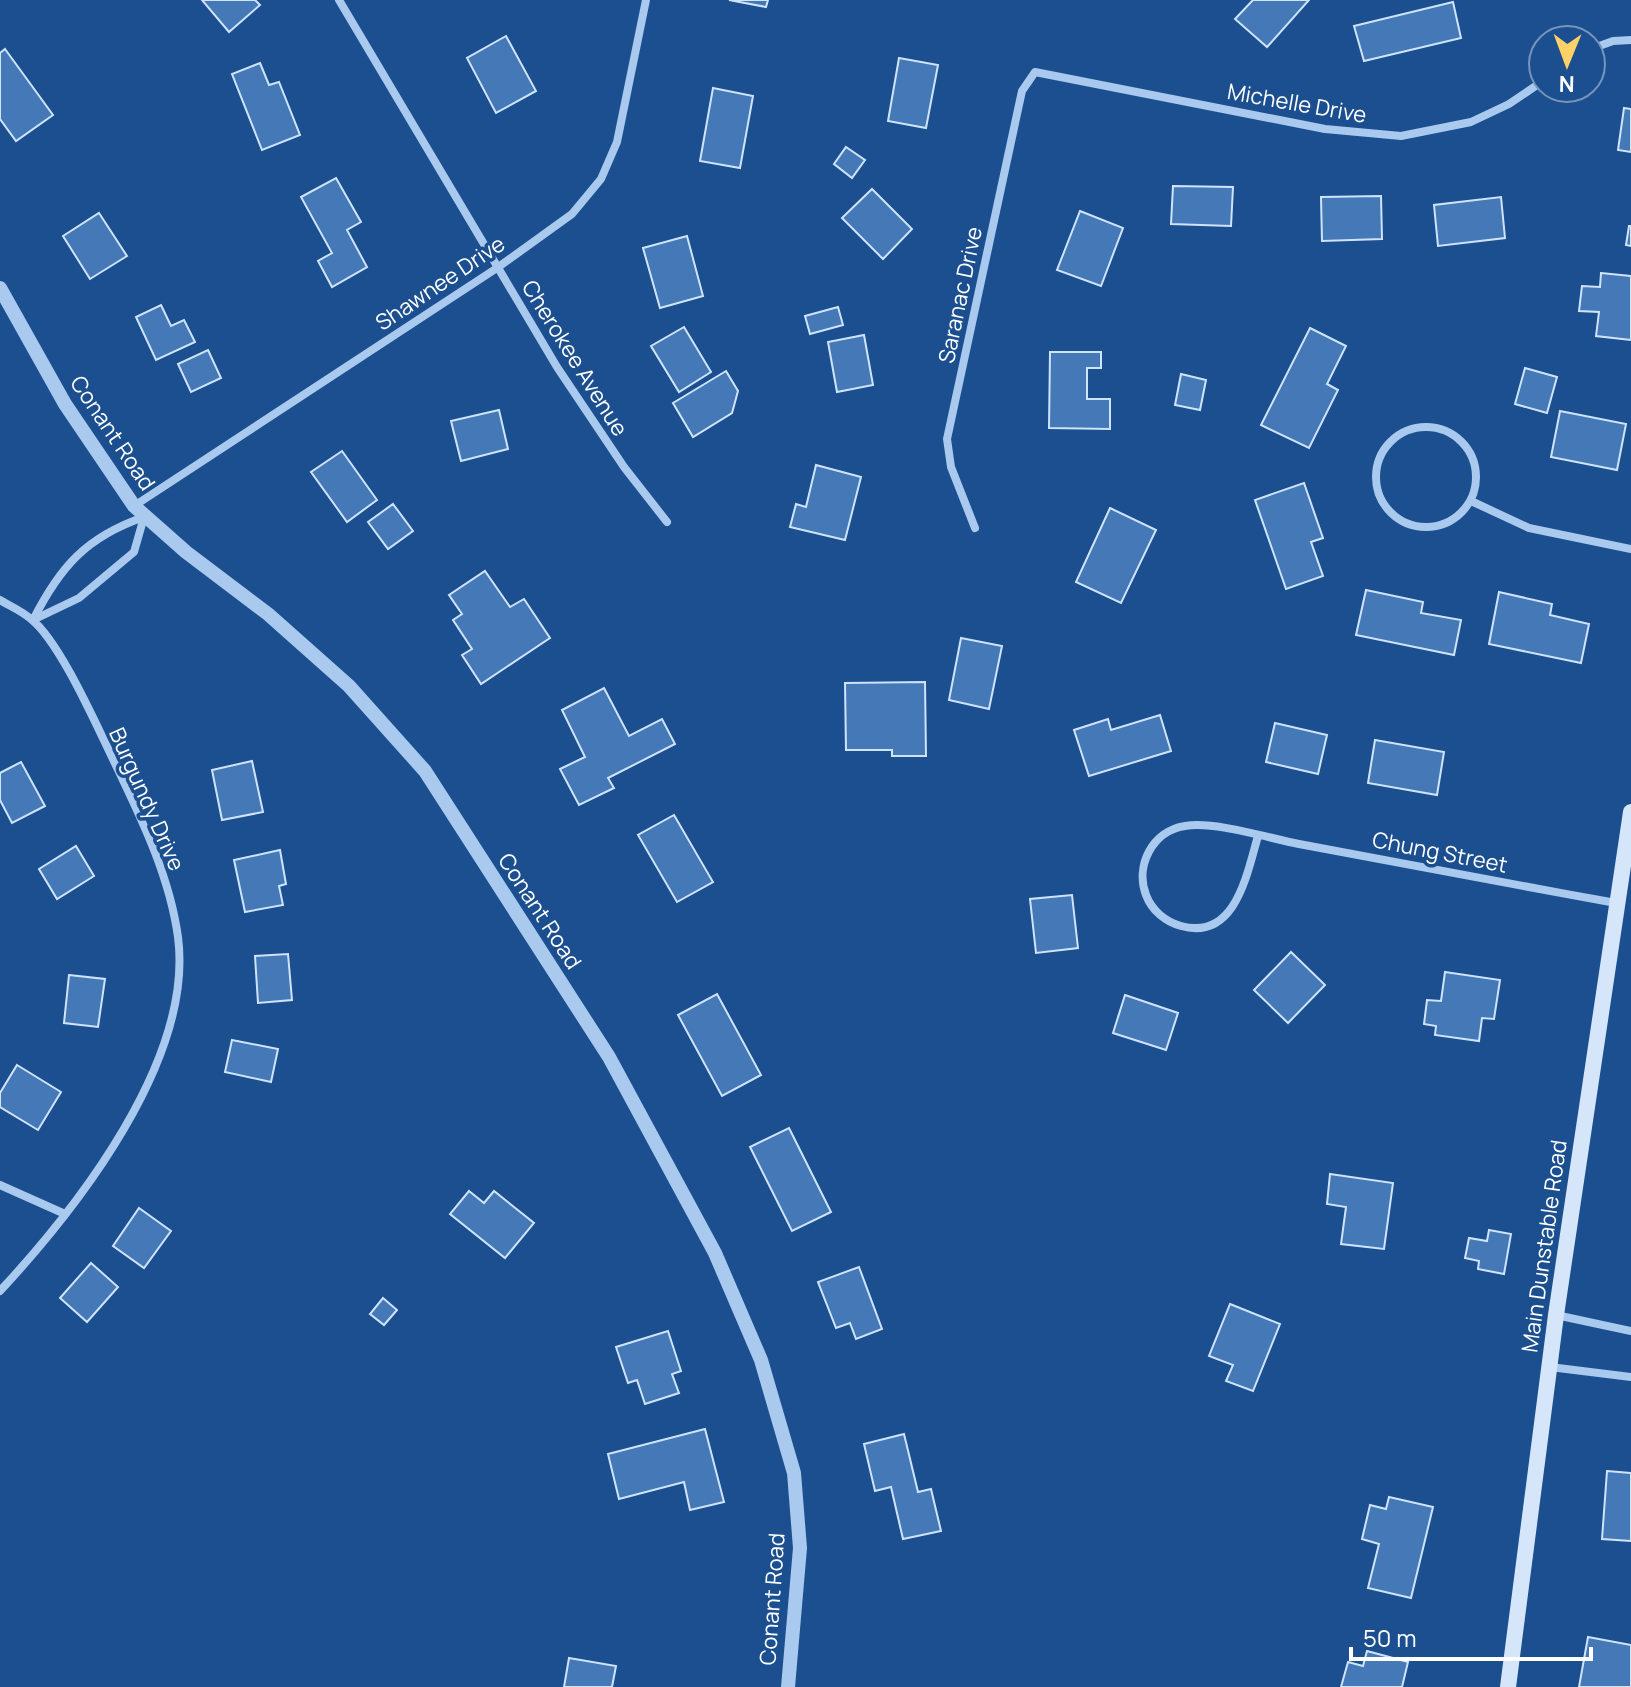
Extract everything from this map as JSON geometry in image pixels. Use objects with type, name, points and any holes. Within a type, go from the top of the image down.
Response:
[{"type":"main road","name":"Main Dunstable Road","points":[[1508,1687],[1556,1315],[1631,812]]},
{"type":"street","name":"Cherokee Avenue","points":[[339,0],[497,268],[599,430],[667,522]]},
{"type":"street","name":"Shawnee Drive","points":[[139,511],[572,214],[601,179],[617,142],[646,0]]},
{"type":"street","points":[[1607,43],[1631,40]]},
{"type":"street","name":"Michelle Drive","points":[[1035,72],[1325,129],[1401,136],[1471,122],[1527,92]]},
{"type":"street","name":"Saranac Drive","points":[[975,528],[951,467],[947,439],[1022,91],[1035,72]]},
{"type":"street","name":"Conant Road","points":[[0,288],[65,404],[139,511],[268,614],[349,686],[425,771],[609,1057],[715,1253],[761,1360],[794,1473],[800,1548],[788,1687]]},
{"type":"street","points":[[1435,427],[1451,432],[1472,455],[1477,470],[1471,501],[1459,515],[1444,524],[1427,528],[1394,516],[1382,503],[1376,486],[1375,469],[1381,452],[1404,430],[1435,427]]},
{"type":"street","points":[[1471,501],[1529,528],[1631,549]]},
{"type":"street","points":[[33,620],[54,578],[103,534],[139,511]]},
{"type":"street","points":[[33,620],[79,598],[134,552],[139,511]]},
{"type":"street","name":"Burgundy Drive","points":[[0,600],[33,620],[54,645],[134,804],[169,895],[178,937],[179,971],[173,1010],[160,1052],[111,1152],[65,1214],[0,1291]]},
{"type":"street","name":"Chung Street","points":[[1258,836],[1241,893],[1220,920],[1185,927],[1164,918],[1148,900],[1142,885],[1145,861],[1156,841],[1169,831],[1201,826],[1258,836],[1616,903]]},
{"type":"street","points":[[0,1185],[65,1214]]},
{"type":"street","points":[[1556,1315],[1631,1331]]},
{"type":"street","points":[[1549,1367],[1631,1377]]},
{"type":"building","points":[[202,0],[255,0],[260,5],[229,32]]},
{"type":"building","points":[[729,0],[768,0],[766,7]]},
{"type":"building","points":[[1253,0],[1309,0],[1267,47],[1235,19]]},
{"type":"building","points":[[1453,2],[1461,38],[1364,61],[1354,26]]},
{"type":"building","points":[[506,36],[536,91],[496,113],[467,58]]},
{"type":"building","points":[[5,49],[53,115],[16,141],[0,119],[0,53]]},
{"type":"building","points":[[899,58],[938,65],[926,128],[888,121]]},
{"type":"building","points":[[260,63],[269,85],[279,82],[300,135],[262,150],[232,74]]},
{"type":"building","points":[[713,88],[753,96],[740,168],[700,161]]},
{"type":"building","points":[[1624,108],[1631,109],[1631,152],[1618,150]]},
{"type":"building","points":[[846,147],[865,160],[852,178],[834,164]]},
{"type":"building","points":[[336,178],[361,222],[347,230],[367,267],[332,287],[318,261],[332,253],[301,197]]},
{"type":"building","points":[[1173,186],[1233,187],[1231,226],[1171,224]]},
{"type":"building","points":[[872,189],[912,229],[883,259],[842,218]]},
{"type":"building","points":[[1381,196],[1382,239],[1322,241],[1321,197]]},
{"type":"building","points":[[1501,197],[1505,238],[1438,246],[1434,205]]},
{"type":"building","points":[[1080,211],[1123,228],[1101,286],[1057,270]]},
{"type":"building","points":[[99,213],[127,256],[90,279],[63,236]]},
{"type":"building","points":[[1631,226],[1631,246],[1626,245]]},
{"type":"building","points":[[687,236],[703,296],[660,308],[643,248]]},
{"type":"building","points":[[1601,273],[1631,276],[1631,340],[1596,336],[1599,312],[1579,311],[1582,286],[1600,287]]},
{"type":"building","points":[[161,305],[171,326],[184,320],[195,342],[156,360],[136,317]]},
{"type":"building","points":[[838,307],[843,325],[810,334],[805,316]]},
{"type":"building","points":[[684,327],[711,372],[679,392],[651,346]]},
{"type":"building","points":[[1310,328],[1346,346],[1327,384],[1338,390],[1309,448],[1261,425]]},
{"type":"building","points":[[864,335],[873,385],[837,392],[828,342]]},
{"type":"building","points":[[208,350],[221,378],[191,392],[178,364]]},
{"type":"building","points":[[1050,352],[1101,352],[1101,368],[1087,368],[1087,399],[1110,399],[1110,429],[1049,428]]},
{"type":"building","points":[[1525,368],[1557,377],[1547,413],[1515,404]]},
{"type":"building","points":[[726,371],[738,391],[732,413],[693,437],[673,403]]},
{"type":"building","points":[[1181,374],[1206,380],[1200,410],[1175,405]]},
{"type":"building","points":[[499,410],[508,449],[461,461],[451,421]]},
{"type":"building","points":[[1560,411],[1626,424],[1617,470],[1551,457]]},
{"type":"building","points":[[342,451],[377,500],[347,522],[311,472]]},
{"type":"building","points":[[816,465],[861,477],[845,540],[790,527],[796,504],[806,507]]},
{"type":"building","points":[[1304,483],[1323,538],[1311,542],[1323,576],[1286,589],[1255,500]]},
{"type":"building","points":[[393,504],[413,531],[388,549],[368,522]]},
{"type":"building","points":[[1110,508],[1156,530],[1121,603],[1076,582]]},
{"type":"building","points":[[485,571],[510,607],[524,599],[550,638],[481,684],[462,655],[472,649],[453,620],[462,614],[449,595]]},
{"type":"building","points":[[1366,590],[1423,602],[1421,613],[1461,620],[1454,655],[1356,635]]},
{"type":"building","points":[[1499,592],[1552,604],[1550,615],[1589,624],[1581,663],[1489,644]]},
{"type":"building","points":[[961,638],[1002,646],[989,709],[949,700]]},
{"type":"building","points":[[925,682],[926,756],[892,756],[892,750],[846,750],[845,683]]},
{"type":"building","points":[[604,688],[629,736],[662,719],[675,744],[608,778],[614,788],[579,805],[560,769],[585,757],[562,710]]},
{"type":"building","points":[[1160,715],[1171,751],[1089,776],[1074,730],[1108,719],[1111,730]]},
{"type":"building","points":[[1275,723],[1327,735],[1318,774],[1266,762]]},
{"type":"building","points":[[1375,740],[1444,752],[1437,795],[1368,783]]},
{"type":"building","points":[[252,761],[263,812],[222,820],[212,770]]},
{"type":"building","points":[[21,762],[45,806],[12,823],[0,800],[0,773]]},
{"type":"building","points":[[674,815],[713,882],[677,902],[638,835]]},
{"type":"building","points":[[76,846],[94,876],[57,899],[39,869]]},
{"type":"building","points":[[280,850],[286,884],[279,886],[283,905],[245,912],[234,860]]},
{"type":"building","points":[[1072,895],[1078,948],[1036,953],[1030,899]]},
{"type":"building","points":[[1291,952],[1325,985],[1288,1023],[1254,990]]},
{"type":"building","points":[[288,954],[292,1000],[258,1003],[255,956]]},
{"type":"building","points":[[1445,972],[1500,980],[1494,1019],[1482,1018],[1479,1041],[1435,1035],[1436,1026],[1424,1024],[1427,1000],[1441,1001]]},
{"type":"building","points":[[69,975],[105,979],[98,1027],[64,1023]]},
{"type":"building","points":[[717,994],[761,1075],[722,1096],[678,1015]]},
{"type":"building","points":[[1125,995],[1178,1013],[1166,1050],[1113,1033]]},
{"type":"building","points":[[232,1040],[278,1049],[271,1082],[225,1072]]},
{"type":"building","points":[[17,1065],[61,1092],[38,1130],[0,1107],[0,1093]]},
{"type":"building","points":[[789,1128],[831,1212],[792,1231],[750,1147]]},
{"type":"building","points":[[1330,1174],[1393,1183],[1384,1249],[1341,1244],[1346,1207],[1327,1204]]},
{"type":"building","points":[[469,1191],[484,1203],[494,1191],[534,1223],[505,1258],[450,1214]]},
{"type":"building","points":[[139,1208],[171,1231],[144,1268],[113,1246]]},
{"type":"building","points":[[1489,1230],[1511,1234],[1504,1274],[1478,1269],[1479,1261],[1465,1258],[1469,1238],[1487,1241]]},
{"type":"building","points":[[91,1263],[118,1287],[87,1322],[60,1298]]},
{"type":"building","points":[[859,1267],[882,1329],[856,1339],[850,1323],[836,1328],[818,1282]]},
{"type":"building","points":[[383,1298],[397,1310],[384,1325],[370,1314]]},
{"type":"building","points":[[1230,1304],[1280,1324],[1253,1391],[1226,1381],[1233,1365],[1209,1356]]},
{"type":"building","points":[[668,1331],[681,1371],[672,1374],[679,1393],[645,1404],[637,1380],[628,1383],[616,1347]]},
{"type":"building","points":[[705,1429],[724,1502],[690,1510],[684,1482],[619,1499],[608,1454]]},
{"type":"building","points":[[904,1434],[918,1492],[931,1489],[941,1531],[903,1539],[891,1487],[875,1491],[864,1444]]},
{"type":"building","points":[[1607,1471],[1631,1473],[1631,1541],[1602,1539]]},
{"type":"building","points":[[1389,1497],[1433,1507],[1411,1598],[1368,1588],[1379,1544],[1362,1539],[1370,1505],[1386,1509]]},
{"type":"building","points":[[1588,1637],[1631,1645],[1631,1687],[1579,1687]]},
{"type":"building","points":[[1367,1651],[1408,1662],[1402,1687],[1341,1687],[1348,1662],[1363,1666]]},
{"type":"building","points":[[569,1658],[616,1666],[612,1687],[564,1687]]}]
